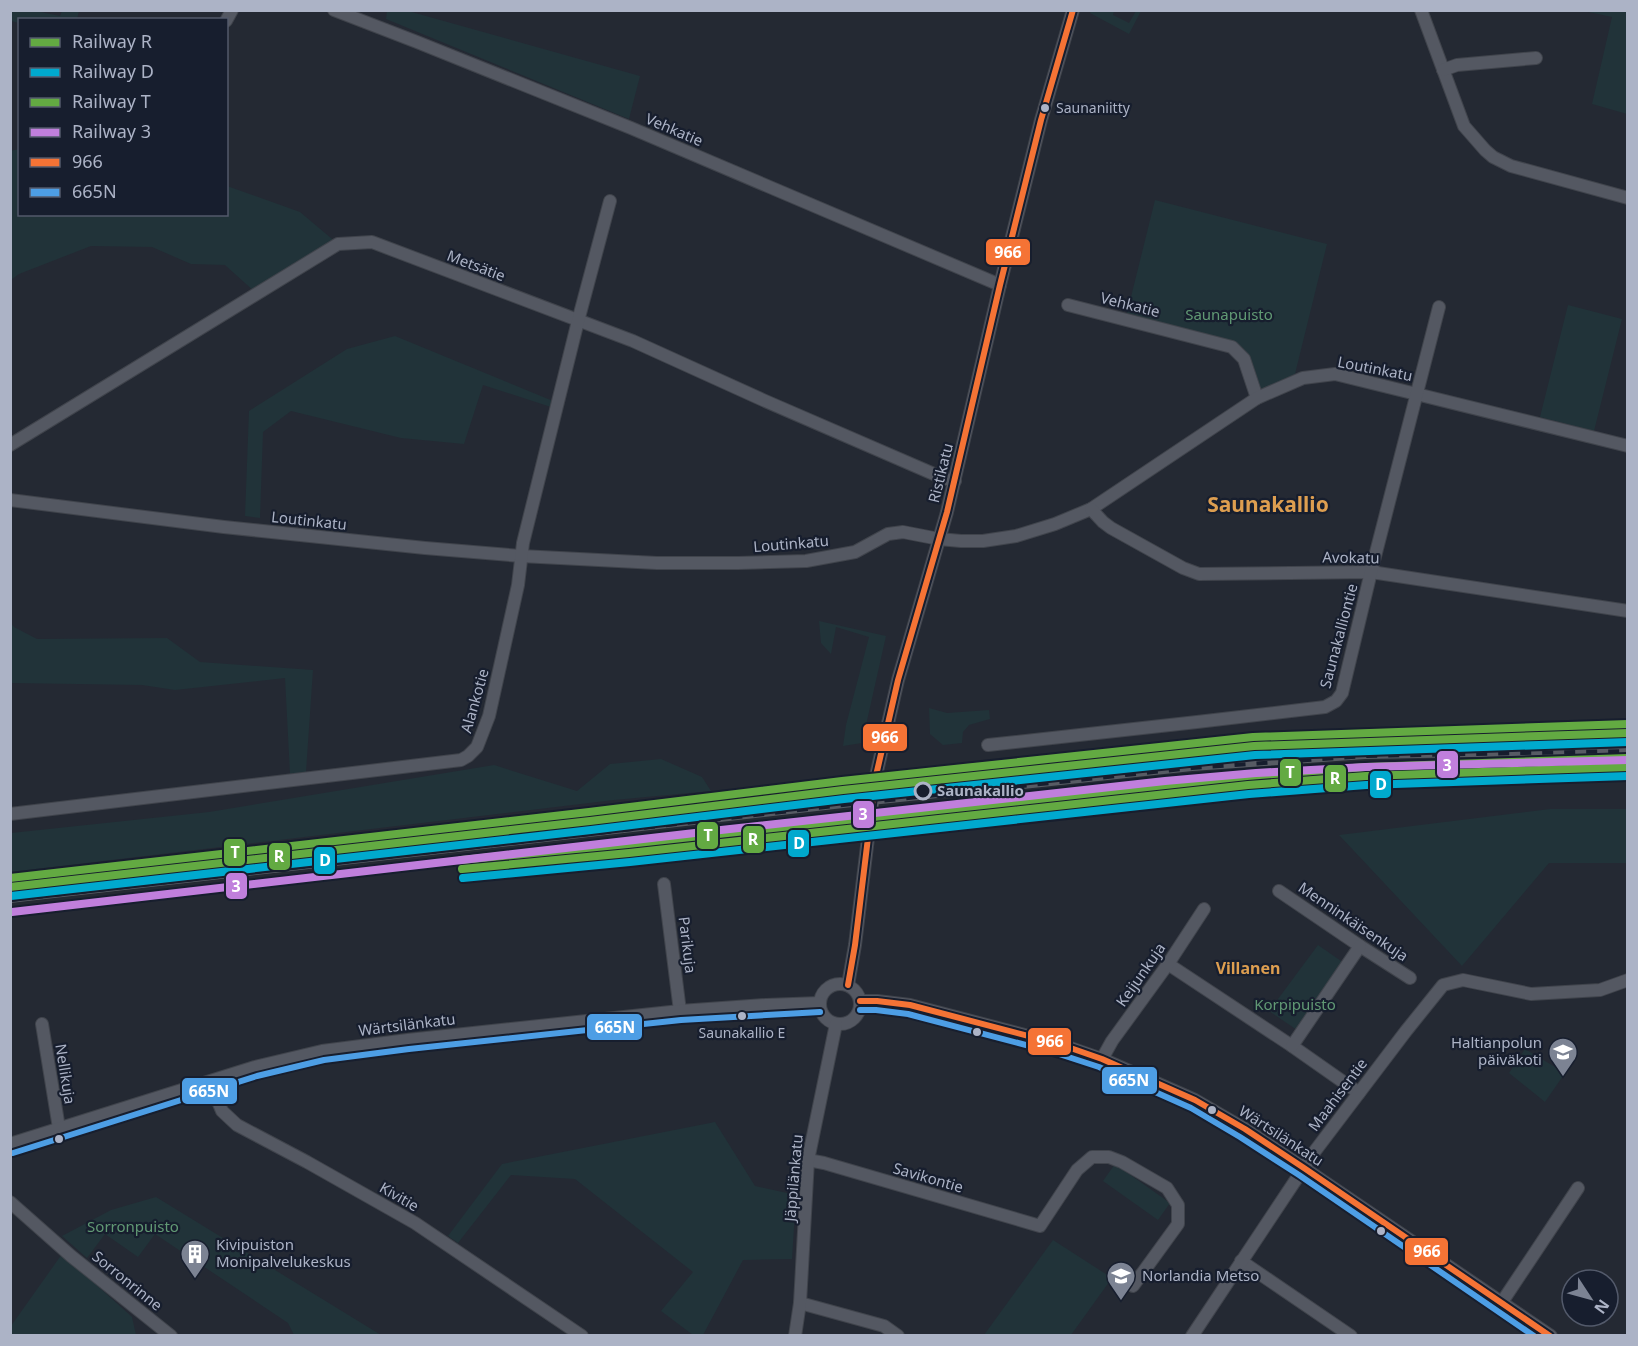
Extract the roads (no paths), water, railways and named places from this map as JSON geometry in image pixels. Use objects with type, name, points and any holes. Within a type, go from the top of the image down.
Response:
[{"type":"street","name":"Vehkatie","points":[[334,10],[631,128],[1000,285]]},
{"type":"street","name":"Ristikatu","points":[[848,986],[875,780],[898,680],[955,481],[1041,120],[1073,10]]},
{"type":"street","points":[[1421,10],[1464,126],[1485,150],[1511,166],[1628,198]]},
{"type":"street","points":[[1443,70],[1457,65],[1536,58]]},
{"type":"street","name":"Alankotie","points":[[10,814],[461,760],[477,747],[489,716],[518,585],[526,532],[610,201]]},
{"type":"street","name":"Metsätie","points":[[10,445],[338,244],[372,242],[633,341],[805,419],[943,478],[955,481]]},
{"type":"street","name":"Vehkatie","points":[[1068,305],[1232,347],[1244,359],[1257,398]]},
{"type":"street","name":"Saunakalliontie","points":[[988,745],[1325,707],[1336,701],[1342,693],[1440,307]]},
{"type":"street","name":"Loutinkatu","points":[[10,500],[224,527],[521,556],[650,562],[806,561],[855,552],[888,534],[903,532],[961,542],[983,541],[1016,536],[1055,524],[1091,509],[1257,398],[1303,378],[1335,374],[1628,446]]},
{"type":"street","name":"Avokatu","points":[[1091,509],[1112,528],[1183,568],[1199,574],[1371,572],[1628,611]]},
{"type":"street","name":"Parikuja","points":[[664,884],[680,1011]]},
{"type":"street","name":"Menninkäisenkuja","points":[[1279,891],[1410,978]]},
{"type":"street","name":"Keijunkuja","points":[[1102,1059],[1112,1041],[1168,964],[1204,909]]},
{"type":"street","points":[[1292,1046],[1360,946]]},
{"type":"street","points":[[1168,964],[1359,1092]]},
{"type":"street","name":"Maahisentie","points":[[1192,1335],[1304,1168],[1359,1092],[1443,985],[1463,980],[1531,994],[1600,990],[1628,980]]},
{"type":"street","points":[[842,984],[848,986],[860,1001],[859,1010],[854,1019],[846,1024],[831,1022],[822,1014],[820,1003],[823,993],[831,986],[842,984]]},
{"type":"street","name":"Wärtsilänkatu","points":[[860,1001],[910,1005],[1059,1044],[1102,1059],[1195,1100],[1304,1168],[1551,1335]]},
{"type":"street","name":"Wärtsilänkatu","points":[[10,1144],[255,1067],[322,1051],[680,1011],[820,1003]]},
{"type":"street","name":"Nellikuja","points":[[42,1024],[59,1128]]},
{"type":"street","name":"Jäppilänkatu","points":[[795,1335],[800,1303],[808,1160],[836,1024]]},
{"type":"street","name":"Kivitie","points":[[210,1082],[222,1111],[237,1125],[415,1223],[582,1335]]},
{"type":"street","name":"Savikontie","points":[[808,1160],[1040,1226],[1077,1170],[1092,1157],[1109,1157],[1122,1162],[1167,1188],[1178,1205],[1178,1224],[1133,1287]]},
{"type":"street","points":[[1502,1302],[1578,1188]]},
{"type":"street","name":"Sorronrinne","points":[[10,1202],[71,1256],[171,1335]]},
{"type":"street","points":[[1241,1261],[1345,1334]]},
{"type":"street","points":[[800,1303],[884,1326],[898,1335]]},
{"type":"railway","points":[[10,900],[843,805],[1192,768],[1365,756],[1628,751]]},
{"type":"rail line","name":"T","points":[[10,878],[842,781],[1253,737],[1628,724]]},
{"type":"rail line","name":"R","points":[[10,887],[843,790],[1254,746],[1628,733]]},
{"type":"rail line","name":"D","points":[[11,896],[844,799],[1255,755],[1628,742]]},
{"type":"rail line","name":"T","points":[[461,860],[628,844],[1247,776],[1366,767],[1628,758]]},
{"type":"rail line","name":"3","points":[[12,912],[1165,781],[1365,767],[1628,760]]},
{"type":"rail line","name":"R","points":[[462,869],[629,853],[1248,785],[1366,776],[1628,767]]},
{"type":"rail line","name":"D","points":[[463,878],[630,862],[1249,794],[1366,785],[1628,776]]},
{"type":"place","name":"Saunaniitty","points":[[1045,108]]},
{"type":"place","name":"Saunakallio","points":[[923,791]]},
{"type":"place","name":"Saunakallio E","points":[[742,1016]]},
{"type":"place","name":"Haltianpolun päiväkoti","points":[[1563,1078]]},
{"type":"place","name":"Kivipuiston Monipalvelukeskus","points":[[195,1280]]},
{"type":"place","name":"Norlandia Metso","points":[[1121,1302]]},
{"type":"district","name":"Saunakallio","points":[[1268,505]]},
{"type":"district","name":"Villanen","points":[[1248,968]]},
{"type":"park label","name":"Saunapuisto","points":[[1229,315]]},
{"type":"park label","name":"Korpipuisto","points":[[1295,1005]]},
{"type":"park label","name":"Sorronpuisto","points":[[133,1227]]}]
